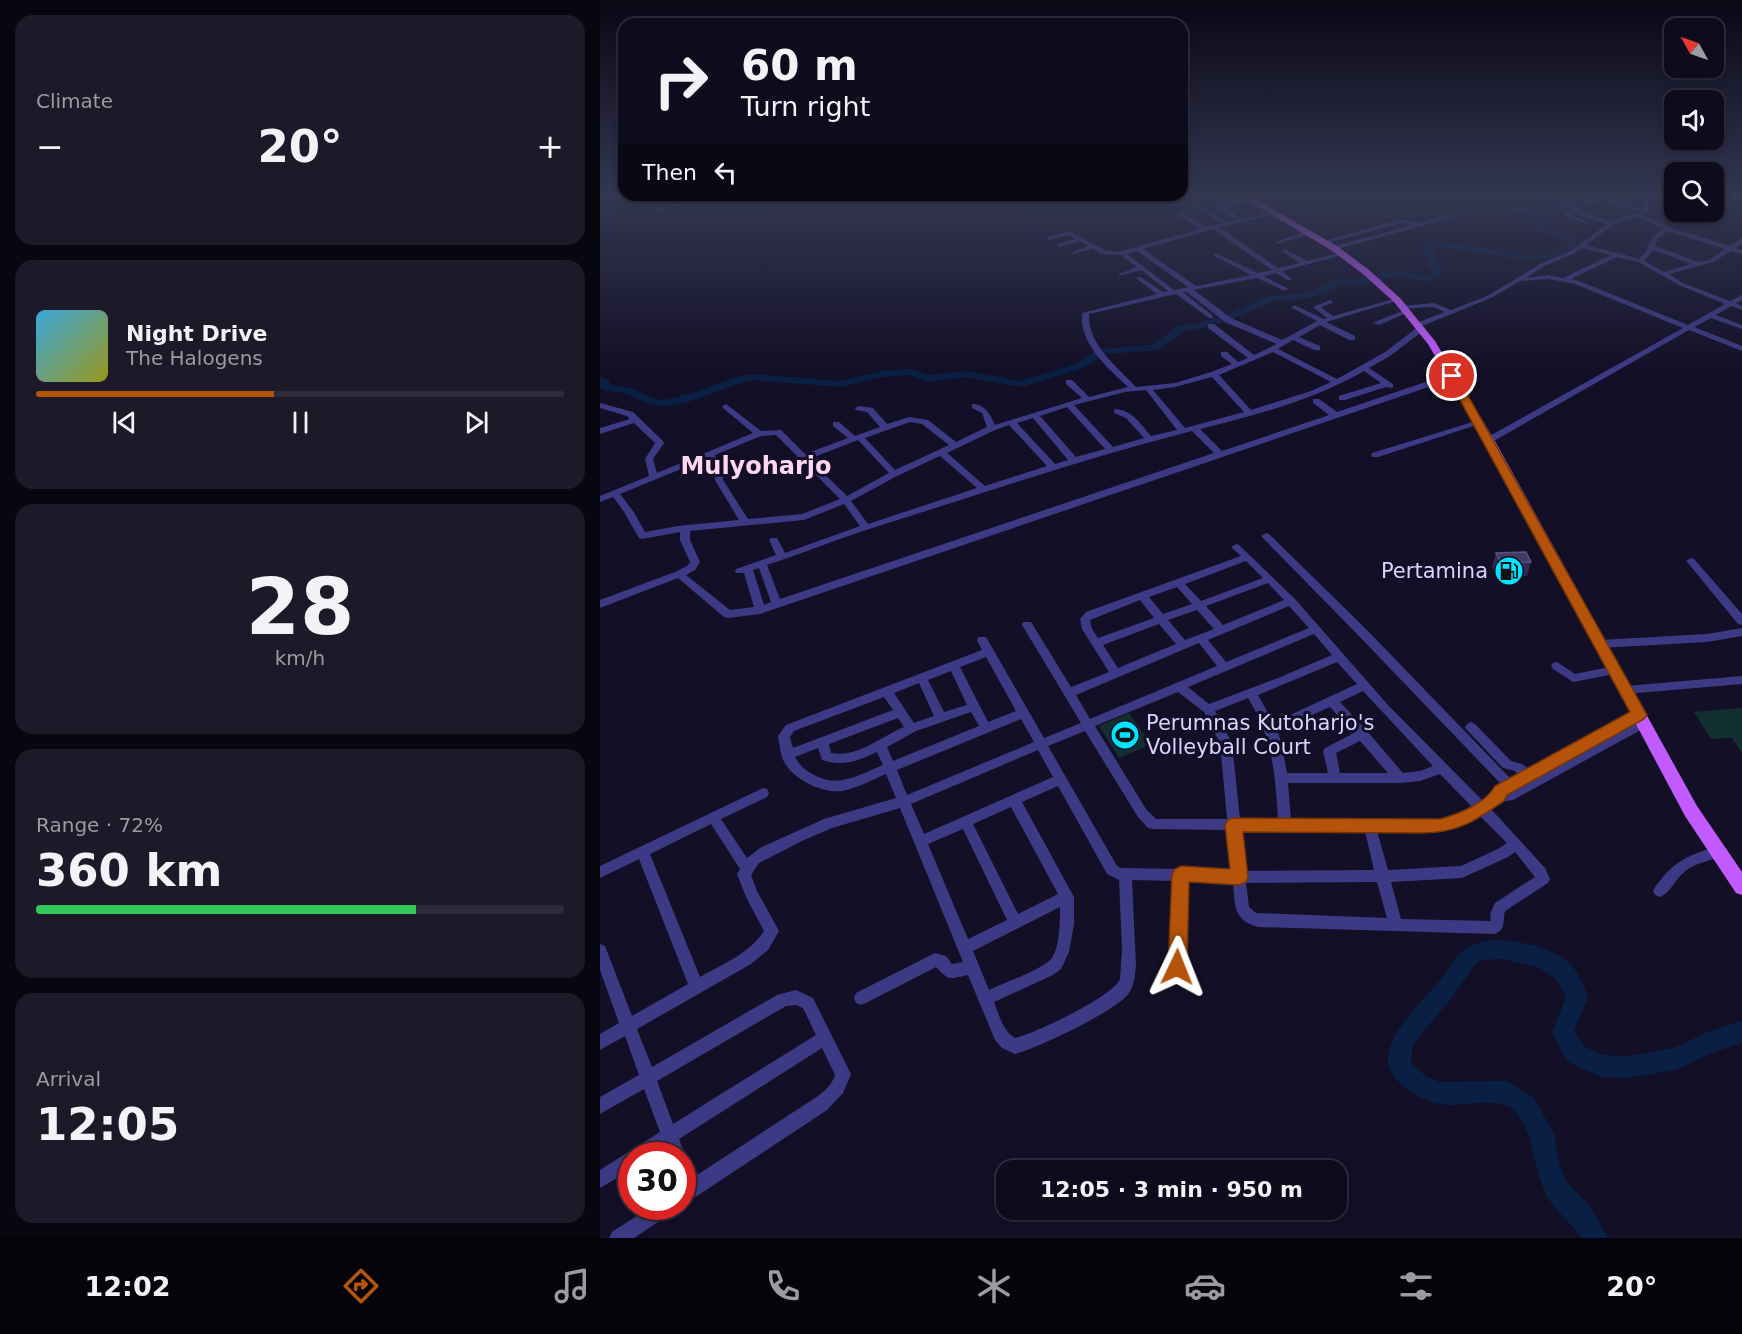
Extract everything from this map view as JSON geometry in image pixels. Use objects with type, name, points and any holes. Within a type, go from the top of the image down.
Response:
[{"type":"main road","points":[[1344,255],[1402,306],[1420,327],[1452,376],[1691,811],[1742,887]]},
{"type":"street","points":[[1124,255],[1211,316]]},
{"type":"street","points":[[1146,255],[1226,319],[1282,343]]},
{"type":"street","points":[[1216,255],[1285,289]]},
{"type":"street","points":[[1255,255],[1289,279]]},
{"type":"street","points":[[1291,255],[1305,264]]},
{"type":"street","points":[[1133,388],[1102,358],[1094,346],[1085,320],[1086,313],[1161,294],[1256,276],[1340,255]]},
{"type":"street","points":[[760,610],[744,570],[866,527],[1053,467],[1280,405],[1328,387],[1366,369],[1407,341],[1420,327],[1489,297],[1564,255]]},
{"type":"street","points":[[1565,279],[1617,255]]},
{"type":"street","points":[[1621,255],[1640,261],[1681,284],[1742,308]]},
{"type":"street","points":[[1640,261],[1646,255]]},
{"type":"street","points":[[1671,255],[1699,266]]},
{"type":"street","points":[[1663,274],[1699,266],[1718,255]]},
{"type":"street","points":[[1120,275],[1142,268]]},
{"type":"street","points":[[1511,283],[1536,277],[1565,279],[1742,349]]},
{"type":"street","points":[[1139,278],[1161,294]]},
{"type":"street","points":[[1322,295],[1347,315]]},
{"type":"street","points":[[1489,440],[1742,297]]},
{"type":"street","points":[[1330,302],[1316,306],[1333,319]]},
{"type":"street","points":[[614,493],[628,511],[640,536],[811,515],[992,428],[1087,399],[1133,388],[1175,385],[1214,374],[1273,349],[1321,322],[1347,315],[1402,306],[1434,305],[1452,313]]},
{"type":"street","points":[[1377,323],[1402,306]]},
{"type":"street","points":[[1294,307],[1352,338]]},
{"type":"street","points":[[1710,315],[1742,327]]},
{"type":"street","points":[[1211,326],[1253,358]]},
{"type":"street","points":[[1292,337],[1317,348]]},
{"type":"street","points":[[1273,349],[1337,382]]},
{"type":"street","points":[[1224,354],[1238,365]]},
{"type":"street","points":[[1366,369],[1400,393]]},
{"type":"street","points":[[1214,374],[1249,413]]},
{"type":"street","points":[[679,574],[728,614],[760,610],[1452,376]]},
{"type":"street","points":[[1069,382],[1087,399]]},
{"type":"street","points":[[1342,398],[1387,384]]},
{"type":"street","points":[[1147,387],[1182,430]]},
{"type":"street","points":[[1328,387],[1355,408]]},
{"type":"street","points":[[1316,401],[1335,415]]},
{"type":"street","points":[[1069,404],[1111,450]]},
{"type":"street","points":[[600,405],[630,414],[660,443],[649,459],[653,476]]},
{"type":"street","points":[[726,406],[759,434]]},
{"type":"street","points":[[975,406],[985,412],[992,428]]},
{"type":"street","points":[[859,408],[864,407],[870,410],[884,426]]},
{"type":"street","points":[[1117,411],[1129,416],[1149,439]]},
{"type":"street","points":[[1034,414],[1074,461]]},
{"type":"street","points":[[803,458],[884,426],[909,419],[920,420],[955,446]]},
{"type":"street","points":[[600,431],[634,420]]},
{"type":"street","points":[[1011,422],[1053,467]]},
{"type":"street","points":[[1375,454],[1479,423]]},
{"type":"street","points":[[836,424],[856,437],[894,474]]},
{"type":"street","points":[[1193,427],[1220,454]]},
{"type":"street","points":[[600,499],[759,434],[778,432],[846,500],[866,527]]},
{"type":"street","points":[[942,453],[983,489]]},
{"type":"street","points":[[710,454],[718,468],[719,480],[745,522]]},
{"type":"street","points":[[600,603],[691,568],[695,561],[685,540],[685,529]]},
{"type":"street","points":[[1266,536],[1362,632],[1512,789]]},
{"type":"street","points":[[774,540],[782,557]]},
{"type":"street","points":[[1180,687],[1208,709],[1226,743],[1244,913],[1256,921],[1496,927],[1500,907],[1543,879],[1540,872],[1516,844],[1364,686],[1291,601],[1236,547]]},
{"type":"street","points":[[1115,672],[1087,629],[1085,619],[1090,615],[1248,557]]},
{"type":"street","points":[[1691,561],[1742,621]]},
{"type":"street","points":[[762,564],[777,604]]},
{"type":"street","points":[[1096,643],[1270,579]]},
{"type":"street","points":[[1178,582],[1221,630]]},
{"type":"street","points":[[1142,596],[1183,645]]},
{"type":"street","points":[[1069,693],[1291,601]]},
{"type":"street","points":[[1027,625],[1148,821],[1162,825],[1440,826],[1462,820],[1498,797],[1501,790],[1512,789],[1535,774],[1641,719]]},
{"type":"street","points":[[600,1042],[756,952],[772,931],[751,893],[744,874],[746,868],[765,852],[829,823],[904,801],[1314,630]]},
{"type":"street","points":[[1600,644],[1707,638],[1742,632]]},
{"type":"street","points":[[1201,638],[1225,668]]},
{"type":"street","points":[[1023,713],[846,785],[827,786],[797,772],[787,755],[784,736],[790,728],[954,666],[986,646],[1112,870],[1119,874],[1239,877],[1383,876],[1462,872],[1503,853],[1516,844]]},
{"type":"street","points":[[1208,709],[1338,657]]},
{"type":"street","points":[[954,666],[986,729]]},
{"type":"street","points":[[1557,666],[1573,678],[1615,670]]},
{"type":"street","points":[[922,679],[941,718]]},
{"type":"street","points":[[1626,690],[1742,680]]},
{"type":"street","points":[[1270,724],[1294,718],[1364,686]]},
{"type":"street","points":[[887,692],[911,728]]},
{"type":"street","points":[[1251,693],[1270,724],[1277,743],[1285,826]]},
{"type":"street","points":[[1332,701],[1400,778]]},
{"type":"street","points":[[822,742],[826,757],[834,759],[853,757],[881,746],[911,728],[974,707]]},
{"type":"street","points":[[787,755],[901,712]]},
{"type":"street","points":[[1471,727],[1507,765],[1535,774]]},
{"type":"street","points":[[1335,777],[1329,751],[1363,735]]},
{"type":"street","points":[[881,746],[888,768],[921,841],[985,999],[1003,1039],[1008,1044],[1017,1047],[1033,1041],[1104,1005],[1124,988],[1128,970],[1125,873]]},
{"type":"street","points":[[1281,778],[1400,778],[1420,776],[1442,768]]},
{"type":"street","points":[[921,841],[1015,802],[1060,780]]},
{"type":"street","points":[[600,872],[764,793]]},
{"type":"street","points":[[985,999],[1048,970],[1056,964],[1062,952],[1067,924],[1067,897],[1015,802]]},
{"type":"street","points":[[713,817],[746,868]]},
{"type":"street","points":[[966,822],[1016,922]]},
{"type":"street","points":[[1370,826],[1395,924]]},
{"type":"street","points":[[642,851],[697,987]]},
{"type":"street","points":[[1660,891],[1672,874],[1685,862],[1718,852]]},
{"type":"street","points":[[1177,967],[1181,874]]},
{"type":"street","points":[[964,948],[1067,897]]},
{"type":"street","points":[[600,951],[604,978],[627,1027],[672,1142]]},
{"type":"street","points":[[861,998],[935,960],[942,961],[949,972],[972,967]]},
{"type":"street","points":[[600,1107],[791,997],[801,998],[808,1003],[843,1074],[840,1086],[833,1095],[696,1187]]},
{"type":"street","points":[[657,1142],[825,1038]]},
{"type":"street","points":[[600,1180],[618,1168]]},
{"type":"street","points":[[618,1238],[646,1220]]},
{"type":"green space","points":[[1742,708],[1742,753],[1732,738],[1711,739],[1694,712]]},
{"type":"green space","name":"Perumnas Kutoharjo's Volleyball Court","points":[[1129,713],[1151,744],[1119,758],[1099,726]]},
{"type":"building","points":[[1526,552],[1531,562],[1501,564],[1496,553]]},
{"type":"waterway","points":[[600,379],[605,383],[606,388],[625,390],[654,402],[665,403],[700,394],[739,379],[754,377],[840,384],[883,374],[912,372],[927,379],[965,374],[1022,384],[1079,366],[1104,351],[1155,348],[1182,328],[1204,325],[1272,298],[1304,296],[1322,291],[1338,282],[1366,281],[1396,273],[1429,279],[1438,276],[1430,255]]},
{"type":"waterway","points":[[1504,255],[1541,255]]},
{"type":"waterway","points":[[1596,1238],[1580,1214],[1556,1189],[1547,1162],[1542,1133],[1525,1105],[1507,1092],[1440,1093],[1420,1086],[1400,1068],[1403,1044],[1413,1026],[1444,992],[1467,959],[1479,951],[1490,949],[1517,952],[1543,959],[1565,973],[1577,997],[1563,1033],[1576,1054],[1602,1066],[1628,1067],[1676,1059],[1707,1043],[1742,1032]]},
{"type":"place","name":"Pertamina","points":[[1509,571]]},
{"type":"place","name":"Perumnas Kutoharjo's Volleyball Court","points":[[1125,735]]},
{"type":"district","name":"Mulyoharjo","points":[[756,466]]},
{"type":"route","points":[[1177,967],[1181,874],[1239,877],[1233,825],[1440,826],[1462,820],[1498,797],[1501,790],[1639,715],[1452,376]]}]
